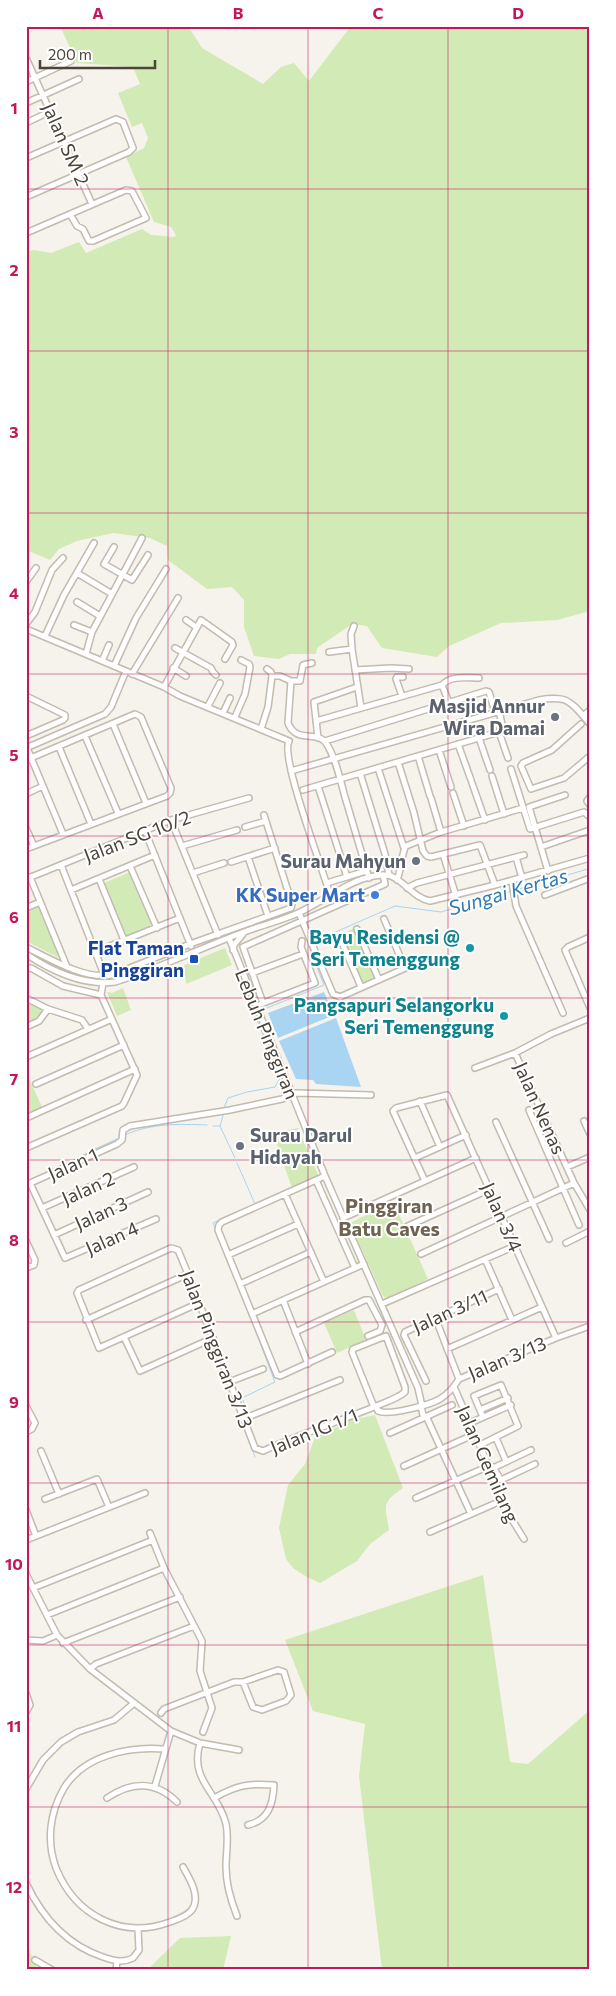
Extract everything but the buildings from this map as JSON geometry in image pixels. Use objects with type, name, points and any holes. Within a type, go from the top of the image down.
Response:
[{"type":"street","name":"Jalan SM 2","points":[[26,58],[92,204]]},
{"type":"street","points":[[26,82],[71,61]]},
{"type":"street","points":[[26,103],[79,79]]},
{"type":"street","points":[[26,123],[51,111]]},
{"type":"street","points":[[26,158],[120,119],[123,122],[133,148],[130,152],[26,197]]},
{"type":"street","points":[[26,232],[126,190],[132,191],[146,218],[89,241],[83,229],[77,226],[70,214]]},
{"type":"street","points":[[86,654],[92,632],[142,538]]},
{"type":"street","points":[[45,636],[64,595],[94,544]]},
{"type":"street","points":[[114,547],[104,564],[132,580],[148,554]]},
{"type":"street","points":[[26,624],[35,612],[52,570],[62,558]]},
{"type":"street","points":[[26,582],[36,568]]},
{"type":"street","points":[[114,666],[136,618],[166,569]]},
{"type":"street","points":[[77,573],[112,594]]},
{"type":"street","points":[[63,834],[43,786],[29,759],[27,748],[105,714],[129,673],[178,598]]},
{"type":"street","points":[[77,602],[100,616]]},
{"type":"street","points":[[186,620],[196,627]]},
{"type":"street","points":[[164,687],[182,651],[201,620],[232,642],[233,645],[225,659]]},
{"type":"street","points":[[74,625],[92,632]]},
{"type":"street","points":[[354,626],[351,634],[352,649],[361,708]]},
{"type":"street","points":[[26,629],[164,687],[180,696],[290,741]]},
{"type":"street","points":[[102,661],[110,645]]},
{"type":"street","points":[[175,648],[211,668],[216,675]]},
{"type":"street","points":[[329,652],[352,649]]},
{"type":"street","points":[[235,717],[245,694],[250,667],[249,664],[241,660]]},
{"type":"street","points":[[272,676],[280,676],[291,681],[300,681],[303,665],[312,663]]},
{"type":"street","points":[[173,668],[186,676]]},
{"type":"street","points":[[261,729],[268,707],[272,676],[271,672],[267,669]]},
{"type":"street","points":[[356,670],[409,669]]},
{"type":"street","points":[[402,696],[396,678],[403,677]]},
{"type":"street","points":[[316,722],[442,685],[446,680],[479,678]]},
{"type":"street","points":[[291,681],[288,723],[297,735],[325,741],[486,691],[489,692],[502,724],[499,732],[508,758]]},
{"type":"street","points":[[208,706],[220,683]]},
{"type":"street","points":[[442,685],[449,703]]},
{"type":"street","points":[[318,738],[314,705],[316,700],[357,687]]},
{"type":"street","points":[[26,696],[65,715],[65,718],[26,736]]},
{"type":"street","points":[[291,771],[497,711],[555,697],[567,700],[590,724]]},
{"type":"street","points":[[223,713],[230,698]]},
{"type":"street","points":[[583,716],[590,710]]},
{"type":"street","points":[[26,849],[167,796],[171,788],[141,717],[135,714],[29,759]]},
{"type":"street","points":[[113,724],[146,803]]},
{"type":"street","points":[[582,724],[552,750],[522,763],[521,766],[531,789],[564,778],[590,756]]},
{"type":"street","points":[[304,790],[499,732]]},
{"type":"street","points":[[297,735],[287,746],[291,771],[330,895]]},
{"type":"street","points":[[85,736],[118,813]]},
{"type":"street","points":[[479,738],[504,814]]},
{"type":"street","points":[[325,741],[340,780],[368,878]]},
{"type":"street","points":[[458,744],[485,820]]},
{"type":"street","points":[[59,747],[91,824]]},
{"type":"street","points":[[439,750],[464,826]]},
{"type":"street","points":[[418,756],[442,832]]},
{"type":"street","points":[[398,762],[423,850],[427,856],[480,845],[496,886]]},
{"type":"street","points":[[378,768],[404,848],[402,868],[397,880]]},
{"type":"street","points":[[511,769],[524,808],[541,847],[548,871]]},
{"type":"street","points":[[360,774],[390,875]]},
{"type":"street","points":[[26,794],[43,786]]},
{"type":"street","points":[[318,786],[347,877]]},
{"type":"street","points":[[532,828],[530,805],[565,795]]},
{"type":"street","points":[[590,797],[587,801],[590,805]]},
{"type":"street","name":"Jalan SG 10/2","points":[[28,878],[171,820],[249,798]]},
{"type":"street","points":[[404,848],[442,832],[524,808]]},
{"type":"street","points":[[532,828],[584,812],[590,817]]},
{"type":"street","points":[[26,947],[67,967],[105,977],[291,908],[292,904],[265,818],[245,827]]},
{"type":"street","points":[[171,820],[218,935]]},
{"type":"street","points":[[26,828],[34,846]]},
{"type":"street","points":[[145,830],[193,952]]},
{"type":"street","points":[[182,846],[237,830]]},
{"type":"street","points":[[541,847],[590,830]]},
{"type":"street","points":[[231,862],[275,848]]},
{"type":"street","points":[[443,854],[456,896]]},
{"type":"street","points":[[71,890],[156,855]]},
{"type":"street","points":[[407,888],[417,883],[524,855]]},
{"type":"street","points":[[248,856],[268,916]]},
{"type":"street","points":[[516,857],[522,878]]},
{"type":"street","points":[[26,955],[64,974],[103,983],[123,979],[244,932],[299,913],[345,886],[368,878],[390,875],[420,898],[430,901],[512,883],[522,878],[583,860],[590,860]]},
{"type":"street","points":[[193,873],[224,863]]},
{"type":"street","points":[[61,865],[105,977]]},
{"type":"street","points":[[130,866],[157,928]]},
{"type":"street","points":[[326,883],[366,871]]},
{"type":"street","points":[[263,1003],[242,949],[245,944],[302,922],[339,903],[385,884],[382,875]]},
{"type":"street","points":[[28,878],[67,967],[64,974]]},
{"type":"street","points":[[545,895],[590,878]]},
{"type":"street","points":[[99,879],[124,940]]},
{"type":"street","points":[[512,883],[514,896],[563,1013]]},
{"type":"street","points":[[26,908],[40,902]]},
{"type":"street","points":[[299,913],[333,994],[340,996],[419,962]]},
{"type":"street","points":[[95,952],[180,918]]},
{"type":"street","points":[[384,919],[405,968]]},
{"type":"street","points":[[357,929],[379,980]]},
{"type":"street","points":[[215,944],[226,946],[233,950],[234,945],[244,932]]},
{"type":"street","name":"Lebuh Pinggiran","points":[[229,938],[325,1176],[418,1388],[426,1416]]},
{"type":"street","points":[[340,938],[361,987]]},
{"type":"street","points":[[590,938],[565,950],[590,1008]]},
{"type":"street","points":[[256,1006],[315,982],[303,954],[302,941]]},
{"type":"street","points":[[252,973],[303,954]]},
{"type":"street","points":[[26,969],[31,968],[62,986],[101,995]]},
{"type":"street","points":[[26,1148],[122,1106],[137,1075],[101,995],[103,983]]},
{"type":"street","points":[[26,998],[48,1009],[82,1020],[88,1029]]},
{"type":"street","points":[[26,1027],[39,1021],[48,1009]]},
{"type":"street","name":"Jalan Nenas","points":[[590,1018],[551,1034],[515,1053],[574,1183],[590,1210]]},
{"type":"street","points":[[26,1058],[112,1019]]},
{"type":"street","points":[[36,1084],[124,1045]]},
{"type":"street","points":[[475,1068],[515,1053]]},
{"type":"street","points":[[26,1118],[134,1070]]},
{"type":"street","points":[[292,1094],[296,1092],[371,1095]]},
{"type":"street","name":"Jalan 1","points":[[28,1184],[121,1141],[125,1128],[130,1126],[230,1110],[282,1099],[292,1094]]},
{"type":"street","name":"Jalan 3/4","points":[[420,1102],[445,1095],[448,1097],[556,1338]]},
{"type":"street","points":[[425,1181],[393,1111],[396,1108],[420,1102],[440,1147]]},
{"type":"street","points":[[529,1110],[580,1225]]},
{"type":"street","points":[[584,1121],[590,1134]]},
{"type":"street","points":[[496,1122],[549,1239]]},
{"type":"street","points":[[415,1158],[466,1135]]},
{"type":"street","points":[[567,1167],[590,1157]]},
{"type":"street","points":[[343,1218],[476,1158]]},
{"type":"street","name":"Jalan 2","points":[[42,1208],[134,1167]]},
{"type":"street","points":[[325,1176],[222,1222],[218,1230],[274,1372],[280,1376],[332,1352]]},
{"type":"street","points":[[316,1180],[355,1268]]},
{"type":"street","points":[[421,1254],[574,1183]]},
{"type":"street","points":[[28,1184],[42,1208],[54,1235]]},
{"type":"street","points":[[408,1226],[490,1189]]},
{"type":"street","name":"Jalan 3","points":[[54,1235],[148,1192]]},
{"type":"street","points":[[285,1194],[324,1282]]},
{"type":"street","name":"Jalan 4","points":[[54,1235],[63,1255],[68,1258],[156,1219]]},
{"type":"street","points":[[228,1255],[298,1224]]},
{"type":"street","points":[[566,1243],[590,1232]]},
{"type":"street","points":[[26,1241],[35,1260],[34,1264],[26,1268]]},
{"type":"street","points":[[382,1304],[515,1246]]},
{"type":"street","name":"Jalan Pinggiran 3/13","points":[[86,1320],[77,1296],[79,1290],[172,1248],[178,1250],[254,1448]]},
{"type":"street","points":[[240,1284],[311,1252]]},
{"type":"street","points":[[485,1259],[512,1320]]},
{"type":"street","points":[[252,1314],[364,1264]]},
{"type":"street","points":[[188,1274],[86,1320],[99,1348],[199,1303]]},
{"type":"street","name":"Jalan 3/11","points":[[426,1381],[404,1335],[408,1330],[499,1289]]},
{"type":"street","points":[[283,1300],[308,1364]]},
{"type":"street","points":[[295,1332],[365,1300],[371,1302],[382,1325],[380,1331],[368,1336]]},
{"type":"street","points":[[447,1349],[542,1307]]},
{"type":"street","points":[[377,1405],[378,1411],[382,1413],[423,1405],[441,1398],[454,1387],[459,1379],[435,1317]]},
{"type":"street","name":"Jalan 3/13","points":[[459,1379],[556,1338],[590,1326]]},
{"type":"street","name":"Jalan IG 1/1","points":[[254,1448],[263,1451],[402,1395],[405,1387],[386,1336],[382,1336],[352,1352],[377,1405]]},
{"type":"street","points":[[124,1337],[140,1370],[213,1338]]},
{"type":"street","points":[[229,1382],[263,1369]]},
{"type":"street","points":[[243,1419],[340,1380]]},
{"type":"street","points":[[480,1445],[517,1428],[518,1425],[511,1405],[501,1385],[476,1394],[474,1398],[484,1417]]},
{"type":"street","name":"Jalan Gemilang","points":[[454,1387],[491,1467],[506,1510],[524,1540]]},
{"type":"street","points":[[480,1410],[508,1398]]},
{"type":"street","points":[[390,1433],[452,1405]]},
{"type":"street","points":[[470,1423],[511,1405]]},
{"type":"street","points":[[26,1432],[34,1427],[35,1424],[27,1406]]},
{"type":"street","points":[[426,1416],[472,1514]]},
{"type":"street","points":[[404,1466],[466,1438]]},
{"type":"street","points":[[496,1438],[506,1461]]},
{"type":"street","points":[[416,1498],[531,1450]]},
{"type":"street","points":[[41,1451],[59,1494]]},
{"type":"street","points":[[491,1467],[501,1480],[536,1464]]},
{"type":"street","points":[[45,1499],[97,1479],[108,1507]]},
{"type":"street","points":[[26,1540],[145,1493]]},
{"type":"street","points":[[430,1532],[494,1504]]},
{"type":"street","points":[[26,1510],[36,1536]]},
{"type":"street","points":[[150,1533],[164,1568],[202,1641],[200,1671],[212,1708],[203,1732]]},
{"type":"street","points":[[34,1588],[153,1540]]},
{"type":"street","points":[[47,1615],[164,1568]]},
{"type":"street","points":[[26,1574],[57,1635],[90,1670],[171,1731],[200,1743],[239,1750]]},
{"type":"street","points":[[63,1643],[180,1597]]},
{"type":"street","points":[[90,1670],[96,1664],[194,1626]]},
{"type":"street","points":[[26,1640],[43,1640],[57,1635]]},
{"type":"street","points":[[161,1713],[164,1709],[234,1682],[243,1682],[282,1670],[291,1695],[286,1701],[262,1710],[253,1706],[243,1682]]},
{"type":"street","points":[[26,1693],[30,1705],[26,1712]]},
{"type":"street","points":[[27,1787],[43,1760],[62,1742],[78,1732],[114,1720],[133,1704]]},
{"type":"street","points":[[156,1786],[171,1731]]},
{"type":"street","points":[[200,1743],[196,1755],[196,1765],[226,1825],[227,1880],[232,1904],[237,1916]]},
{"type":"street","points":[[165,1749],[130,1749],[89,1763],[69,1780],[58,1798],[53,1815],[50,1834],[53,1860],[62,1881],[81,1905],[96,1916],[115,1925],[138,1929],[166,1923],[189,1913],[194,1906],[195,1892],[183,1867]]},
{"type":"street","points":[[214,1798],[241,1785],[274,1785],[272,1806],[268,1814],[259,1821],[248,1825]]},
{"type":"street","points":[[107,1798],[114,1793],[129,1788],[156,1786],[177,1802]]},
{"type":"street","points":[[26,1883],[40,1908],[58,1930],[84,1949],[117,1962],[130,1960],[138,1954],[138,1929]]},
{"type":"street","points":[[35,1960],[52,1970]]},
{"type":"street","points":[[116,1970],[117,1962]]},
{"type":"green space","points":[[62,26],[188,26],[202,48],[263,84],[281,67],[294,63],[309,81],[351,26],[590,26],[590,611],[557,620],[501,623],[449,646],[437,657],[382,648],[367,626],[352,624],[317,648],[316,654],[290,654],[279,659],[254,656],[244,627],[244,600],[232,587],[207,589],[168,560],[167,546],[150,538],[113,533],[77,541],[59,549],[50,560],[26,550],[26,252],[34,250],[51,253],[79,242],[86,253],[142,229],[151,235],[174,237],[176,235],[171,227],[154,222],[126,157],[144,148],[148,138],[142,123],[132,127],[118,93],[140,84],[133,67],[77,63],[61,28]]},
{"type":"green space","points":[[130,872],[152,925],[125,936],[104,883]]},
{"type":"green space","points":[[39,907],[61,959],[26,941],[26,912]]},
{"type":"green space","points":[[354,928],[375,977],[362,983],[341,935]]},
{"type":"green space","points":[[225,948],[232,965],[186,984],[184,966],[186,964]]},
{"type":"green space","points":[[123,988],[131,1010],[117,1016],[107,992],[112,993]]},
{"type":"green space","points":[[26,1000],[42,1008],[42,1011],[39,1017],[26,1025]]},
{"type":"green space","points":[[26,1072],[42,1107],[26,1114]]},
{"type":"green space","points":[[298,1128],[319,1177],[292,1188],[273,1133]]},
{"type":"green space","points":[[387,1205],[397,1210],[428,1279],[389,1298],[384,1297],[382,1294],[350,1223]]},
{"type":"green space","points":[[354,1310],[366,1340],[337,1353],[324,1323]]},
{"type":"green space","points":[[375,1415],[403,1488],[391,1497],[386,1505],[389,1530],[370,1544],[357,1561],[320,1583],[293,1568],[286,1559],[279,1528],[288,1485],[305,1464],[315,1437],[352,1420]]},
{"type":"green space","points":[[483,1575],[510,1762],[528,1764],[590,1710],[590,1970],[382,1970],[359,1776],[365,1724],[313,1711],[285,1640]]},
{"type":"green space","points":[[231,1936],[223,1970],[147,1970],[180,1938]]},
{"type":"green space","points":[[26,1943],[38,1970],[26,1970]]},
{"type":"water","points":[[324,992],[334,1015],[278,1038],[268,1013]]},
{"type":"water","points":[[336,1018],[361,1087],[316,1084],[313,1080],[296,1079],[279,1041]]},
{"type":"waterway","name":"Sungai Kertas","points":[[515,890],[588,869]]},
{"type":"waterway","name":"Sungai Kertas","points":[[315,941],[395,906],[441,912],[512,891]]},
{"type":"waterway","name":"Sungai Kertas","points":[[262,1010],[324,985],[309,947]]},
{"type":"waterway","name":"Sungai Kertas","points":[[254,1013],[270,1052]]},
{"type":"waterway","name":"Sungai Kertas","points":[[224,1108],[228,1098],[247,1092],[275,1087],[280,1078],[273,1060]]},
{"type":"waterway","name":"Sungai Kertas","points":[[224,1112],[220,1126],[235,1158]]},
{"type":"waterway","points":[[125,1135],[155,1126],[207,1125]]},
{"type":"waterway","name":"Sungai Kertas","points":[[213,1126],[220,1126]]},
{"type":"waterway","points":[[91,1151],[119,1138]]},
{"type":"waterway","name":"Sungai Kertas","points":[[237,1163],[255,1204]]},
{"type":"waterway","name":"Sungai Kertas","points":[[216,1229],[213,1223],[248,1207]]},
{"type":"waterway","points":[[232,1271],[238,1286]]},
{"type":"waterway","name":"Sungai Kertas","points":[[241,1293],[275,1382],[242,1398],[248,1412]]},
{"type":"waterway","name":"Sungai Kertas","points":[[239,1416],[255,1457]]},
{"type":"place","name":"Masjid Annur Wira Damai","points":[[555,717]]},
{"type":"place","name":"Surau Mahyun","points":[[416,861]]},
{"type":"place","name":"KK Super Mart","points":[[375,895]]},
{"type":"place","name":"Bayu Residensi @ Seri Temenggung","points":[[470,948]]},
{"type":"place","name":"Flat Taman Pinggiran","points":[[194,959]]},
{"type":"place","name":"Pangsapuri Selangorku Seri Temenggung","points":[[504,1016]]},
{"type":"place","name":"Surau Darul Hidayah","points":[[240,1146]]},
{"type":"district","name":"Pinggiran Batu Caves","points":[[389,1218]]}]
